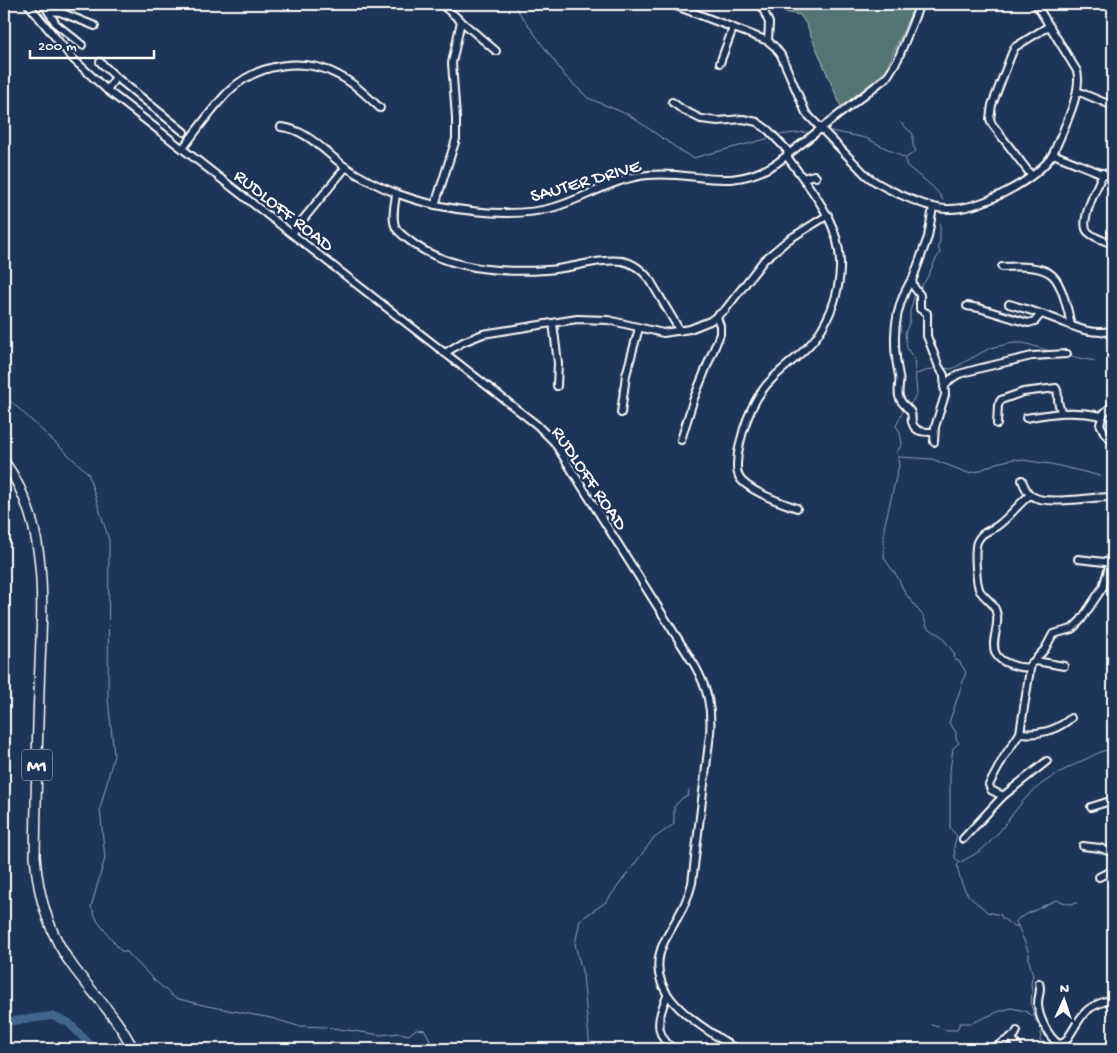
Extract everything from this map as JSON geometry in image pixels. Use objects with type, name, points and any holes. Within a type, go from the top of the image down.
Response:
[{"type":"highway","name":"M1","points":[[4,461],[21,488],[30,510],[40,555],[42,610],[35,856],[37,882],[52,931],[63,952],[114,1018],[133,1049]]},
{"type":"street","name":"RUDLOFF ROAD","points":[[28,4],[73,59],[107,90],[446,353],[537,425],[554,442],[695,666],[706,689],[710,704],[711,722],[694,873],[687,899],[664,943],[659,962],[660,975],[667,996],[683,1012],[736,1049]]},
{"type":"street","points":[[44,4],[56,24],[82,45]]},
{"type":"street","points":[[441,4],[496,50]]},
{"type":"street","points":[[671,4],[768,42],[781,55],[803,108],[812,121],[873,181],[933,207],[951,209],[1006,193],[1047,163],[1053,154],[1076,95],[1079,78],[1077,71],[1036,4]]},
{"type":"street","points":[[761,4],[769,22],[768,42]]},
{"type":"street","name":"SAUTER DRIVE","points":[[281,127],[290,128],[302,133],[346,167],[396,194],[435,205],[503,213],[555,207],[616,182],[638,176],[667,175],[719,180],[740,178],[777,164],[875,87],[892,71],[920,4]]},
{"type":"street","points":[[48,11],[60,12],[95,26]]},
{"type":"street","points":[[435,205],[456,139],[452,63],[461,21]]},
{"type":"street","points":[[1031,175],[992,124],[990,113],[1015,47],[1049,26]]},
{"type":"street","points":[[720,63],[733,28]]},
{"type":"street","points":[[100,62],[184,132]]},
{"type":"street","points":[[183,148],[228,92],[244,78],[270,67],[304,64],[322,68],[338,75],[356,87],[380,108]]},
{"type":"street","points":[[107,90],[116,77]]},
{"type":"street","points":[[1076,95],[1086,95],[1113,106]]},
{"type":"street","points":[[672,102],[691,114],[710,121],[743,119],[757,122],[768,130],[787,150],[788,158],[828,215],[834,230],[840,257],[838,282],[828,317],[816,338],[804,352],[771,379],[758,395],[741,439],[737,461],[738,476],[742,481],[750,487],[797,508]]},
{"type":"street","points":[[1053,154],[1113,178]]},
{"type":"street","points":[[292,233],[346,167]]},
{"type":"street","points":[[1102,174],[1085,216],[1084,224],[1090,234],[1113,244]]},
{"type":"street","points":[[803,178],[810,175],[816,177]]},
{"type":"street","points":[[396,194],[394,216],[397,230],[413,243],[448,261],[480,267],[531,270],[554,270],[615,261],[631,264],[650,280],[680,332]]},
{"type":"street","points":[[933,207],[928,237],[913,283],[920,295],[920,308],[927,313],[927,336],[944,375],[944,400],[934,432],[934,442]]},
{"type":"street","points":[[446,353],[463,342],[484,334],[578,319],[598,319],[663,333],[680,332],[703,324],[717,317],[734,301],[764,260],[788,240],[828,215]]},
{"type":"street","points":[[1002,267],[1040,269],[1051,273],[1067,304],[1071,326]]},
{"type":"street","points":[[913,283],[910,282],[907,287],[894,327],[896,362],[899,376],[899,398],[911,412],[912,424],[916,430],[920,432],[934,432]]},
{"type":"street","points":[[1009,304],[1093,333],[1113,331]]},
{"type":"street","points":[[967,306],[980,308],[1028,323],[1035,321],[1041,314]]},
{"type":"street","points":[[681,440],[689,412],[720,334],[717,317]]},
{"type":"street","points":[[553,323],[558,364],[557,386]]},
{"type":"street","points":[[620,413],[626,375],[639,328]]},
{"type":"street","points":[[944,387],[955,376],[981,368],[1032,356],[1067,354]]},
{"type":"street","points":[[997,424],[998,405],[1001,400],[1023,392],[1056,388],[1058,390],[1057,404],[1062,412]]},
{"type":"street","points":[[1113,405],[1102,416],[1101,428],[1113,442]]},
{"type":"street","points":[[1026,418],[1062,412],[1102,416]]},
{"type":"street","points":[[1022,480],[1030,495],[1038,499],[1113,497]]},
{"type":"street","points":[[1030,495],[999,525],[983,533],[977,544],[980,590],[993,604],[997,615],[998,626],[994,645],[996,654],[1001,659],[1024,668],[1032,664],[1042,653],[1054,633],[1072,629],[1081,620],[1104,587],[1112,563],[1078,559]]},
{"type":"street","points":[[1032,664],[1052,663],[1064,666]]},
{"type":"street","points":[[1003,796],[990,788],[989,785],[1020,733],[1032,664]]},
{"type":"street","points":[[1020,733],[1042,733],[1049,731],[1061,726],[1071,718]]},
{"type":"street","points":[[963,839],[1003,796],[1047,761]]},
{"type":"street","points":[[1092,807],[1107,802],[1113,804]]},
{"type":"street","points":[[1083,846],[1100,848],[1113,853]]},
{"type":"street","points":[[1099,877],[1113,870]]},
{"type":"street","points":[[1040,983],[1038,1008],[1046,1030],[1059,1044],[1065,1042],[1084,1012],[1100,1002],[1113,999]]},
{"type":"street","points":[[667,996],[660,1014],[659,1026],[662,1038],[673,1049]]},
{"type":"street","points":[[992,1049],[1017,1031]]},
{"type":"street","points":[[1011,1037],[1018,1049]]},
{"type":"green space","points":[[766,4],[915,4],[886,70],[842,109],[806,24],[800,15],[769,9]]},
{"type":"waterway","points":[[513,4],[565,76],[588,98],[629,115],[693,158],[770,138]]},
{"type":"waterway","points":[[901,123],[913,134],[913,146],[916,151],[906,158],[906,165],[931,185],[943,200]]},
{"type":"waterway","points":[[831,131],[866,138],[905,158]]},
{"type":"waterway","points":[[777,135],[807,132]]},
{"type":"waterway","points":[[918,290],[925,282],[940,253],[938,246],[940,242],[940,223]]},
{"type":"waterway","points":[[909,406],[917,394],[914,359],[907,348],[905,334],[910,320],[915,293]]},
{"type":"waterway","points":[[942,368],[952,369],[990,348],[1013,343],[1024,343],[1053,352]]},
{"type":"waterway","points":[[1069,356],[1095,361]]},
{"type":"waterway","points":[[916,374],[936,368]]},
{"type":"waterway","points":[[4,395],[88,473],[109,540],[108,698],[114,755],[100,809],[105,858],[91,907],[98,922],[121,951],[127,952],[154,980],[175,998],[271,1018],[298,1026],[325,1027],[381,1035],[399,1033],[409,1035],[416,1029],[425,1030],[431,1042],[441,1049]]},
{"type":"waterway","points":[[904,409],[896,426],[900,432],[902,444],[897,452],[899,465],[884,528],[884,558],[898,578],[905,593],[924,617],[927,627],[941,636],[954,653],[955,660],[959,661],[966,672],[949,723],[956,732],[956,739],[959,743],[953,748],[950,771],[950,828],[957,836],[954,845],[955,858],[960,862],[957,865],[959,874],[969,896],[987,912],[1001,915],[1002,918],[1013,926],[1018,926],[1029,953],[1033,975],[1031,1005],[1036,1021],[1042,1028],[1040,1040],[1048,1049]]},
{"type":"waterway","points":[[898,457],[932,459],[968,473],[1014,459],[1051,464],[1101,476]]},
{"type":"waterway","points":[[961,862],[979,852],[988,844],[1025,799],[1044,782],[1097,753],[1113,750]]},
{"type":"waterway","points":[[590,1049],[583,975],[575,944],[580,920],[606,902],[653,839],[674,824],[674,807],[682,798],[688,796],[689,790]]},
{"type":"waterway","points":[[1018,926],[1016,922],[1019,918],[1056,900],[1070,904],[1077,903]]},
{"type":"waterway","points":[[932,1025],[947,1030],[957,1030],[960,1023],[972,1023],[1011,1008],[1025,1011],[1033,1016]]},
{"type":"waterway","points":[[4,1022],[52,1016],[68,1022],[94,1049]]}]
